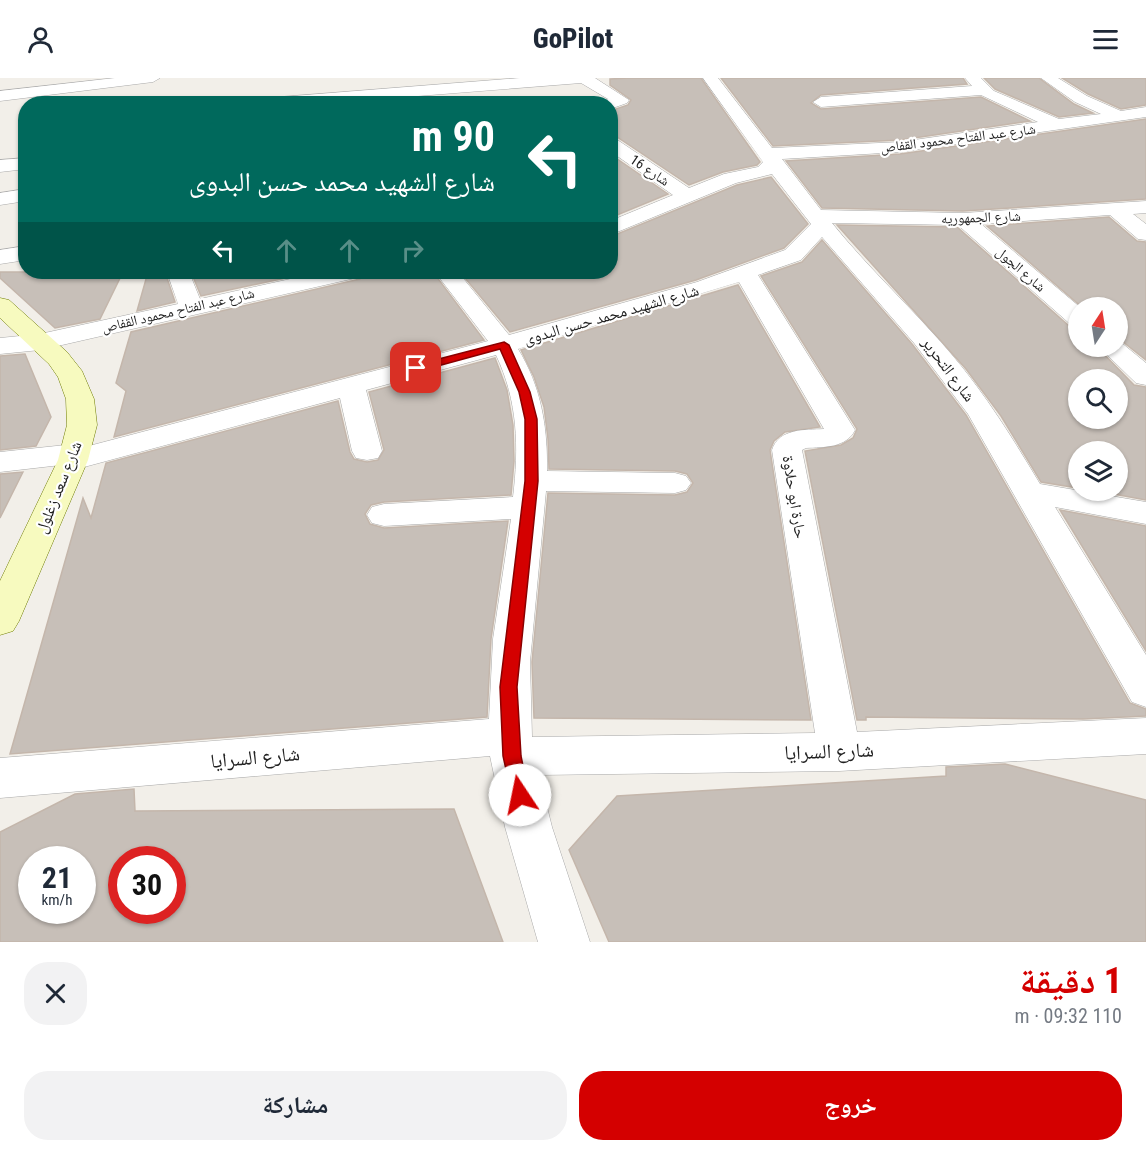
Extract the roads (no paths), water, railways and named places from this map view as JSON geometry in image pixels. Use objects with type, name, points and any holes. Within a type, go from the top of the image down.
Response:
[{"type":"street","points":[[345,78],[353,96]]},
{"type":"street","points":[[375,96],[447,82],[520,82],[578,78],[586,78],[615,96]]},
{"type":"street","name":"شارع التحرير","points":[[710,78],[819,220],[913,324],[982,413],[1146,690]]},
{"type":"street","points":[[1048,78],[1081,99],[1120,116]]},
{"type":"street","points":[[0,96],[152,80]]},
{"type":"street","points":[[447,82],[458,96]]},
{"type":"street","points":[[520,82],[541,96]]},
{"type":"street","points":[[821,102],[909,96],[978,84],[1058,125]]},
{"type":"street","points":[[262,86],[266,96]]},
{"type":"street","points":[[909,96],[938,113]]},
{"type":"street","points":[[876,98],[893,110]]},
{"type":"street","name":"شارع عبد الفتاح محمود القفاص","points":[[618,226],[741,175],[764,172],[771,158],[900,147],[1146,112]]},
{"type":"street","points":[[958,124],[978,136]]},
{"type":"street","points":[[920,129],[938,141]]},
{"type":"street","points":[[882,133],[900,147]]},
{"type":"street","name":"شارع 16","points":[[618,148],[689,197]]},
{"type":"street","points":[[0,166],[18,164]]},
{"type":"street","points":[[0,199],[18,196]]},
{"type":"street","name":"شارع الجمهوريه","points":[[819,220],[963,219],[1146,207]]},
{"type":"street","points":[[1114,209],[1146,234]]},
{"type":"street","name":"شارع الجول","points":[[963,219],[1068,309]]},
{"type":"street","name":"شارع الشهيد محمد حسن البدوى","points":[[0,462],[74,457],[504,345],[745,273],[793,255],[819,220]]},
{"type":"street","points":[[0,256],[18,254]]},
{"type":"street","name":"حارة ابو حلاوة","points":[[745,273],[840,430],[833,437],[798,439],[788,446],[787,450],[839,752]]},
{"type":"street","points":[[181,279],[191,307]]},
{"type":"street","name":"شارع عبد الفتاح محمود القفاص","points":[[0,346],[40,342],[319,279]]},
{"type":"street","points":[[452,279],[504,345],[525,392],[531,419],[530,494],[509,687],[511,746],[520,795],[564,942]]},
{"type":"street","name":"شارع سعد زغلول","points":[[0,304],[58,358],[72,377],[80,399],[81,425],[74,457],[0,621]]},
{"type":"street","points":[[1123,357],[1146,377]]},
{"type":"street","points":[[351,386],[367,451]]},
{"type":"street","points":[[384,515],[530,494],[675,483]]},
{"type":"street","points":[[1028,492],[1146,513]]},
{"type":"street","name":"شارع السرايا","points":[[0,778],[511,746],[839,752],[1146,736]]}]
